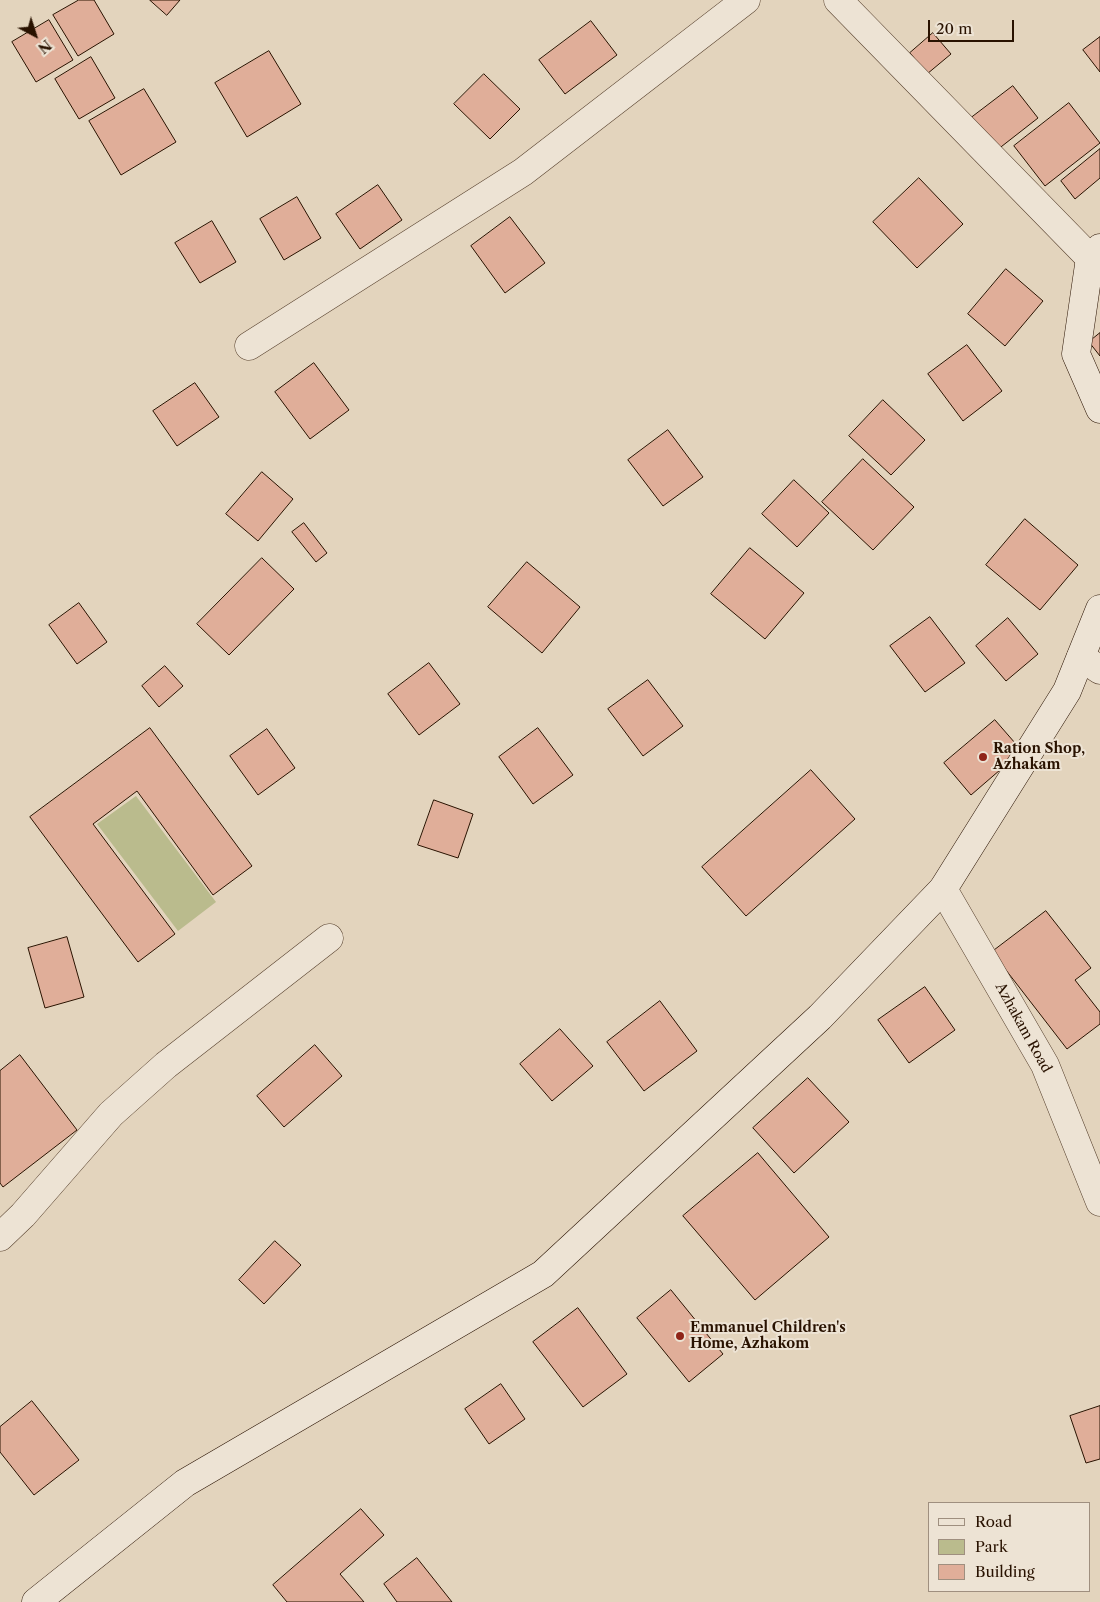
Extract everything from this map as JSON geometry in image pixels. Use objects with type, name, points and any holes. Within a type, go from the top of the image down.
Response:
[{"type":"street","points":[[249,346],[523,172],[746,0]]},
{"type":"street","points":[[838,0],[1095,253],[1076,354],[1100,409]]},
{"type":"street","points":[[36,1602],[185,1483],[543,1274],[820,1017],[943,889],[1067,691],[1091,664],[1100,609]]},
{"type":"street","name":"Azhakam Road","points":[[943,889],[1045,1065],[1100,1202]]},
{"type":"street","points":[[0,1237],[23,1215],[111,1114],[166,1066],[329,938]]},
{"type":"green space","points":[[136,796],[216,902],[178,931],[97,824]]},
{"type":"building","points":[[79,0],[94,0],[114,34],[78,56],[53,15]]},
{"type":"building","points":[[150,0],[180,0],[167,15]]},
{"type":"building","points":[[49,20],[73,60],[36,82],[12,42]]},
{"type":"building","points":[[591,21],[617,55],[565,94],[539,60]]},
{"type":"building","points":[[933,33],[951,54],[927,74],[910,53]]},
{"type":"building","points":[[1100,37],[1100,72],[1083,50]]},
{"type":"building","points":[[269,51],[301,104],[247,137],[215,83]]},
{"type":"building","points":[[91,57],[115,98],[79,119],[55,79]]},
{"type":"building","points":[[484,74],[520,109],[490,139],[454,104]]},
{"type":"building","points":[[1013,86],[1038,118],[997,150],[971,118]]},
{"type":"building","points":[[144,89],[176,142],[121,175],[89,121]]},
{"type":"building","points":[[1069,103],[1100,143],[1045,186],[1014,146]]},
{"type":"building","points":[[1100,149],[1100,178],[1075,199],[1061,181]]},
{"type":"building","points":[[919,178],[963,224],[917,268],[873,222]]},
{"type":"building","points":[[378,185],[402,220],[360,249],[336,214]]},
{"type":"building","points":[[297,197],[321,238],[284,260],[260,219]]},
{"type":"building","points":[[510,217],[545,263],[505,293],[471,246]]},
{"type":"building","points":[[212,221],[236,262],[200,283],[175,243]]},
{"type":"building","points":[[1006,269],[1043,301],[1005,346],[968,314]]},
{"type":"building","points":[[1100,333],[1100,356],[1089,342]]},
{"type":"building","points":[[967,345],[1002,391],[963,421],[928,374]]},
{"type":"building","points":[[314,363],[349,410],[310,439],[275,392]]},
{"type":"building","points":[[195,383],[219,417],[177,446],[153,411]]},
{"type":"building","points":[[883,400],[925,440],[891,475],[849,436]]},
{"type":"building","points":[[668,430],[703,477],[663,506],[628,460]]},
{"type":"building","points":[[863,459],[914,507],[873,550],[822,502]]},
{"type":"building","points":[[262,472],[293,499],[258,541],[226,514]]},
{"type":"building","points":[[794,480],[829,513],[797,547],[762,514]]},
{"type":"building","points":[[1025,519],[1078,565],[1040,610],[986,565]]},
{"type":"building","points":[[304,523],[327,553],[316,562],[292,532]]},
{"type":"building","points":[[750,548],[804,593],[765,639],[711,594]]},
{"type":"building","points":[[262,558],[294,589],[229,655],[197,624]]},
{"type":"building","points":[[527,562],[580,607],[542,653],[488,607]]},
{"type":"building","points":[[79,603],[107,642],[77,664],[49,625]]},
{"type":"building","points":[[930,617],[965,663],[925,692],[890,646]]},
{"type":"building","points":[[1008,618],[1038,654],[1006,681],[976,646]]},
{"type":"building","points":[[429,663],[460,704],[419,735],[388,694]]},
{"type":"building","points":[[165,666],[183,686],[159,707],[142,686]]},
{"type":"building","points":[[648,680],[683,726],[643,756],[608,709]]},
{"type":"building","name":"Ration Shop, Azhakam","points":[[995,720],[1022,751],[971,795],[944,763]]},
{"type":"building","points":[[150,728],[252,866],[213,895],[137,791],[93,824],[175,934],[138,962],[30,817]]},
{"type":"building","points":[[538,728],[573,775],[533,804],[499,757]]},
{"type":"building","points":[[267,729],[295,768],[258,795],[230,756]]},
{"type":"building","points":[[811,770],[855,819],[746,916],[702,867]]},
{"type":"building","points":[[434,800],[473,814],[458,858],[418,845]]},
{"type":"building","points":[[1046,911],[1091,968],[1075,980],[1100,1012],[1100,1024],[1067,1049],[992,952]]},
{"type":"building","points":[[67,937],[84,997],[45,1008],[28,948]]},
{"type":"building","points":[[925,987],[955,1030],[909,1063],[878,1020]]},
{"type":"building","points":[[660,1001],[697,1051],[644,1091],[607,1042]]},
{"type":"building","points":[[560,1029],[593,1066],[552,1101],[520,1064]]},
{"type":"building","points":[[315,1045],[342,1076],[284,1127],[257,1096]]},
{"type":"building","points":[[20,1055],[77,1130],[3,1187],[0,1183],[0,1071]]},
{"type":"building","points":[[808,1078],[849,1122],[794,1173],[753,1128]]},
{"type":"building","points":[[758,1153],[829,1237],[755,1300],[683,1216]]},
{"type":"building","points":[[275,1241],[301,1265],[264,1304],[239,1280]]},
{"type":"building","name":"Emmanuel Children's Home, Azhakom","points":[[671,1290],[723,1354],[689,1382],[637,1318]]},
{"type":"building","points":[[578,1308],[627,1374],[583,1407],[533,1342]]},
{"type":"building","points":[[501,1384],[525,1419],[489,1444],[465,1409]]},
{"type":"building","points":[[32,1401],[79,1460],[34,1495],[0,1452],[0,1427]]},
{"type":"building","points":[[1100,1406],[1100,1459],[1086,1463],[1070,1416]]},
{"type":"building","points":[[361,1509],[384,1535],[340,1574],[364,1602],[287,1602],[273,1585]]},
{"type":"building","points":[[417,1558],[452,1602],[397,1602],[384,1584]]},
{"type":"place","name":"Ration Shop, Azhakam","points":[[983,757]]},
{"type":"place","name":"Emmanuel Children's Home, Azhakom","points":[[680,1336]]}]
